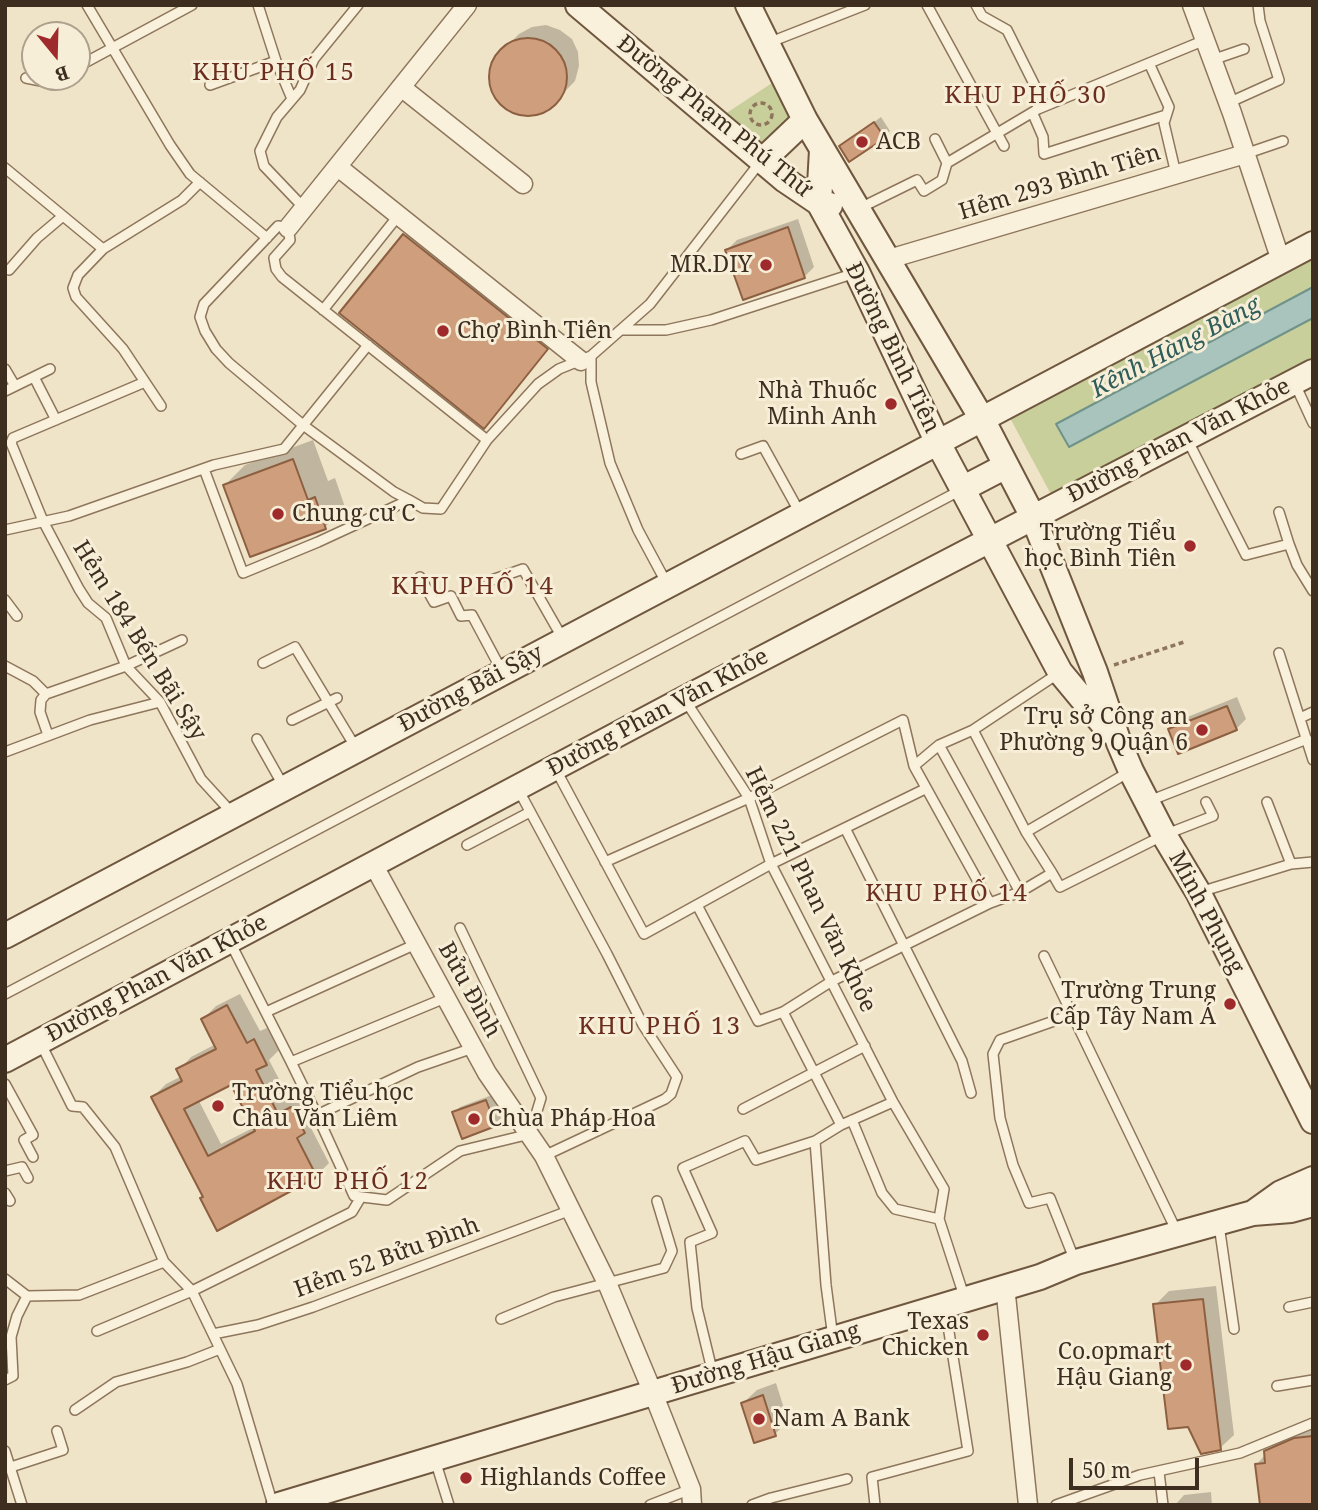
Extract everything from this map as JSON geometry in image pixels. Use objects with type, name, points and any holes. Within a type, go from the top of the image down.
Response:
[{"type":"street","name":"Đường Bình Tiên","points":[[748,5],[805,120],[982,419],[1032,517]]},
{"type":"street","points":[[1192,5],[1281,261]]},
{"type":"street","name":"Đường Phạm Phú Thứ","points":[[581,6],[785,180],[819,203],[858,209]]},
{"type":"street","points":[[288,228],[401,87],[459,8]]},
{"type":"street","points":[[401,87],[523,184]]},
{"type":"street","points":[[762,160],[805,120]]},
{"type":"street","points":[[819,203],[822,150]]},
{"type":"street","name":"Hẻm 293 Bình Tiên","points":[[889,260],[1245,154]]},
{"type":"street","points":[[338,167],[586,359]]},
{"type":"street","name":"Đường Bình Tiên","points":[[819,203],[856,272],[938,443],[989,539]]},
{"type":"street","points":[[982,419],[1313,244]]},
{"type":"street","name":"Đường Phan Văn Khỏe","points":[[5,1060],[684,699],[1303,377]]},
{"type":"street","name":"Đường Bãi Sậy","points":[[5,936],[982,419]]},
{"type":"street","points":[[962,489],[1006,466]]},
{"type":"street","name":"Minh Phụng","points":[[1032,517],[1096,672],[1130,771],[1198,892],[1313,1121]]},
{"type":"street","name":"Minh Phụng","points":[[989,539],[1060,672],[1119,743]]},
{"type":"street","name":"Bửu Đình","points":[[373,864],[487,1073],[544,1156],[607,1283],[653,1393],[691,1497]]},
{"type":"street","name":"Đường Hậu Giang","points":[[1253,1213],[1281,1193],[1313,1179]]},
{"type":"street","name":"Đường Hậu Giang","points":[[281,1504],[1040,1277],[1076,1262],[1253,1213],[1291,1210],[1313,1204]]},
{"type":"street","points":[[1005,1286],[1028,1505]]},
{"type":"lane","points":[[88,5],[170,145],[190,174],[267,238]]},
{"type":"lane","points":[[91,59],[192,5]]},
{"type":"lane","points":[[258,5],[276,61],[292,99]]},
{"type":"lane","points":[[304,208],[264,166],[260,151],[277,117],[300,90],[314,59],[358,5]]},
{"type":"lane","points":[[767,44],[865,5]]},
{"type":"lane","points":[[927,5],[1004,146]]},
{"type":"lane","points":[[975,5],[982,16],[1007,30],[1034,84],[1035,112],[1043,137],[1044,154],[1166,115]]},
{"type":"lane","points":[[1228,103],[1279,80],[1258,5]]},
{"type":"lane","points":[[947,163],[1035,112],[1205,40]]},
{"type":"lane","points":[[1212,60],[1244,49]]},
{"type":"lane","points":[[211,85],[276,61]]},
{"type":"lane","points":[[1149,63],[1169,107],[1164,123],[1176,174]]},
{"type":"lane","points":[[858,209],[917,180],[924,191],[942,180],[947,163],[935,139]]},
{"type":"lane","points":[[1245,154],[1283,141]]},
{"type":"lane","points":[[487,440],[282,277],[276,269],[274,258],[290,240],[288,228],[278,226],[204,304],[200,317],[211,342],[222,357],[303,425],[394,492],[423,508],[441,509],[487,440],[538,384],[559,369],[586,359],[623,330],[650,304],[762,160]]},
{"type":"lane","points":[[5,169],[103,249]]},
{"type":"lane","points":[[161,406],[123,349],[76,297],[73,288],[78,275],[103,249],[182,200],[200,181]]},
{"type":"lane","points":[[9,270],[37,238],[63,216]]},
{"type":"lane","points":[[323,310],[398,216]]},
{"type":"lane","points":[[623,330],[666,330],[711,320],[856,272]]},
{"type":"lane","points":[[5,530],[69,516],[204,469],[284,449],[368,345]]},
{"type":"lane","points":[[586,359],[610,463],[638,530],[668,586]]},
{"type":"lane","points":[[5,369],[15,386]]},
{"type":"lane","points":[[5,391],[50,369]]},
{"type":"lane","points":[[34,377],[56,420],[145,382]]},
{"type":"lane","points":[[1303,377],[1313,423]]},
{"type":"lane","name":"Hẻm 184 Bến Bãi Sậy","points":[[56,420],[11,440],[43,521],[83,596],[106,618],[126,666],[160,702],[201,779],[234,815]]},
{"type":"lane","points":[[1186,437],[1247,555],[1289,544]]},
{"type":"lane","points":[[741,454],[763,446],[801,515]]},
{"type":"lane","points":[[204,469],[243,573],[409,500]]},
{"type":"lane","points":[[5,994],[962,489]]},
{"type":"lane","points":[[1279,512],[1297,565],[1313,591]]},
{"type":"lane","points":[[489,581],[523,569],[564,640]]},
{"type":"lane","points":[[420,577],[434,602],[451,596],[461,616],[472,615],[503,673]]},
{"type":"lane","points":[[5,600],[17,616]]},
{"type":"lane","points":[[48,735],[40,712],[41,701],[46,694],[126,666],[182,640]]},
{"type":"lane","points":[[263,663],[295,647],[333,700],[357,750]]},
{"type":"lane","points":[[1279,653],[1313,760]]},
{"type":"lane","points":[[5,666],[33,681],[46,694]]},
{"type":"lane","points":[[914,766],[939,745],[973,730],[1060,672]]},
{"type":"lane","name":"Hẻm 221 Phan Văn Khỏe","points":[[684,699],[748,798],[771,864],[893,1102],[944,1189],[939,1219]]},
{"type":"lane","points":[[292,720],[333,700]]},
{"type":"lane","points":[[5,752],[90,720],[160,702]]},
{"type":"lane","points":[[1300,718],[1313,712]]},
{"type":"lane","points":[[605,862],[748,798],[903,720],[914,766],[990,903]]},
{"type":"lane","points":[[973,730],[1026,832],[1060,887],[1164,835],[1213,816],[1206,802]]},
{"type":"lane","points":[[257,739],[285,788]]},
{"type":"lane","points":[[1148,801],[1307,739]]},
{"type":"lane","points":[[939,745],[1020,892]]},
{"type":"lane","points":[[555,768],[644,933],[771,864],[925,789]]},
{"type":"lane","points":[[1026,832],[1130,771]]},
{"type":"lane","points":[[517,788],[643,1025],[677,1077],[671,1094],[665,1099],[544,1156]]},
{"type":"lane","points":[[1267,802],[1291,864]]},
{"type":"lane","points":[[467,845],[530,813]]},
{"type":"lane","points":[[845,828],[962,1061],[971,1093]]},
{"type":"lane","points":[[1198,892],[1291,864],[1313,862]]},
{"type":"lane","points":[[697,905],[758,1021],[783,1012],[832,981],[990,903],[1020,892],[1052,873]]},
{"type":"lane","name":"Bửu Đình","points":[[460,928],[541,1098],[530,1134]]},
{"type":"lane","points":[[230,940],[354,1196],[387,1200],[460,1151],[530,1134]]},
{"type":"lane","points":[[266,1012],[416,944]]},
{"type":"lane","points":[[1044,956],[1179,1235]]},
{"type":"lane","points":[[290,1062],[445,998]]},
{"type":"lane","points":[[783,1012],[841,1125]]},
{"type":"lane","points":[[1071,1015],[1000,1040],[993,1054],[1000,1118],[1013,1165],[1029,1203],[1050,1198],[1076,1262]]},
{"type":"lane","points":[[40,1042],[72,1106],[83,1107],[115,1147],[163,1262],[192,1291],[237,1384],[281,1504]]},
{"type":"lane","points":[[743,1109],[865,1046]]},
{"type":"lane","points":[[317,1115],[418,1067],[473,1048]]},
{"type":"lane","points":[[5,1084],[33,1135],[24,1140],[33,1157]]},
{"type":"lane","points":[[713,1375],[697,1308],[690,1242],[712,1233],[683,1168],[745,1141],[757,1160],[815,1141],[841,1125],[893,1102]]},
{"type":"lane","points":[[852,1120],[881,1192],[895,1209],[939,1219],[955,1302],[968,1451],[872,1477],[875,1505]]},
{"type":"lane","points":[[815,1141],[833,1339]]},
{"type":"lane","points":[[5,1171],[22,1167],[28,1178]]},
{"type":"lane","points":[[97,1331],[192,1291],[352,1212],[361,1197]]},
{"type":"lane","points":[[501,1319],[554,1297],[664,1268],[672,1251],[657,1200]]},
{"type":"lane","name":"Hẻm 52 Bửu Đình","points":[[213,1334],[258,1325],[313,1307],[571,1210]]},
{"type":"lane","points":[[1218,1223],[1234,1329]]},
{"type":"lane","points":[[5,1279],[27,1296],[79,1295],[163,1262]]},
{"type":"lane","points":[[5,1380],[13,1376],[11,1336],[27,1296]]},
{"type":"lane","points":[[1289,1307],[1313,1301]]},
{"type":"lane","points":[[75,1410],[116,1382],[187,1362],[220,1349]]},
{"type":"lane","points":[[1277,1386],[1313,1380]]},
{"type":"lane","points":[[1056,1505],[1140,1475],[1240,1453],[1313,1423]]},
{"type":"lane","points":[[10,1467],[63,1450],[57,1431]]},
{"type":"lane","points":[[5,1451],[22,1505]]},
{"type":"lane","points":[[435,1458],[449,1505]]},
{"type":"lane","points":[[1158,1472],[1163,1505]]},
{"type":"lane","points":[[752,1505],[771,1497],[847,1479]]},
{"type":"lane","points":[[650,1505],[691,1497]]},
{"type":"path","points":[[765,104],[771,109],[771,116],[765,124],[758,124],[750,117],[750,110],[754,105],[765,104]]},
{"type":"path","points":[[1096,672],[1184,642]]},
{"type":"green space","points":[[772,83],[792,117],[768,145],[759,144],[725,114]]},
{"type":"green space","points":[[1313,257],[1313,360],[1053,498],[1010,418]]},
{"type":"water","name":"Kênh Hàng Bàng","points":[[1313,287],[1313,318],[1069,447],[1056,424]]},
{"type":"building","points":[[528,38],[543,41],[560,55],[567,77],[564,92],[550,109],[528,116],[513,113],[496,99],[489,77],[492,62],[506,45]]},
{"type":"building","name":"ACB","points":[[874,122],[885,138],[849,162],[839,146]]},
{"type":"building","name":"MR.DIY","points":[[788,227],[805,278],[743,300],[725,250]]},
{"type":"building","name":"Chợ Bình Tiên","points":[[403,234],[548,349],[484,429],[339,313]]},
{"type":"building","name":"Chung cư C","points":[[293,459],[308,500],[315,497],[326,529],[250,557],[223,485]]},
{"type":"building","name":"Trụ sở Công an Phường 9 Quận 6","points":[[1227,706],[1237,730],[1178,754],[1168,729]]},
{"type":"building","points":[[227,1005],[247,1043],[254,1039],[267,1065],[256,1070],[278,1114],[291,1107],[305,1133],[297,1138],[317,1177],[217,1231],[200,1198],[203,1197],[151,1097],[182,1081],[176,1069],[216,1049],[201,1019]],"holes":[[[231,1085],[255,1131],[208,1156],[184,1109]]]},
{"type":"building","name":"Chùa Pháp Hoa","points":[[486,1100],[496,1126],[462,1139],[452,1112]]},
{"type":"building","name":"Co.opmart Hậu Giang","points":[[1203,1299],[1221,1450],[1201,1454],[1188,1427],[1168,1429],[1153,1304]]},
{"type":"building","name":"Nam A Bank","points":[[763,1395],[776,1436],[754,1443],[741,1403]]},
{"type":"building","points":[[1313,1436],[1313,1505],[1260,1505],[1255,1464],[1265,1463],[1264,1451],[1294,1438]]},
{"type":"place","name":"ACB","points":[[862,142]]},
{"type":"place","name":"MR.DIY","points":[[766,265]]},
{"type":"place","name":"Chợ Bình Tiên","points":[[443,331]]},
{"type":"place","name":"Nhà Thuốc Minh Anh","points":[[891,404]]},
{"type":"place","name":"Chung cư C","points":[[278,514]]},
{"type":"place","name":"Trường Tiểu học Bình Tiên","points":[[1190,546]]},
{"type":"place","name":"Trụ sở Công an Phường 9 Quận 6","points":[[1202,730]]},
{"type":"place","name":"Trường Trung Cấp Tây Nam Á","points":[[1230,1004]]},
{"type":"place","name":"Trường Tiểu học Châu Văn Liêm","points":[[218,1106]]},
{"type":"place","name":"Chùa Pháp Hoa","points":[[474,1119]]},
{"type":"place","name":"Texas Chicken","points":[[983,1335]]},
{"type":"place","name":"Co.opmart Hậu Giang","points":[[1186,1365]]},
{"type":"place","name":"Nam A Bank","points":[[759,1419]]},
{"type":"place","name":"Highlands Coffee","points":[[466,1478]]},
{"type":"district","name":"KHU PHỐ 15","points":[[274,73]]},
{"type":"district","name":"KHU PHỐ 30","points":[[1026,96]]},
{"type":"district","name":"KHU PHỐ 14","points":[[473,587]]},
{"type":"district","name":"KHU PHỐ 14","points":[[947,894]]},
{"type":"district","name":"KHU PHỐ 13","points":[[660,1027]]},
{"type":"district","name":"KHU PHỐ 12","points":[[348,1182]]}]
